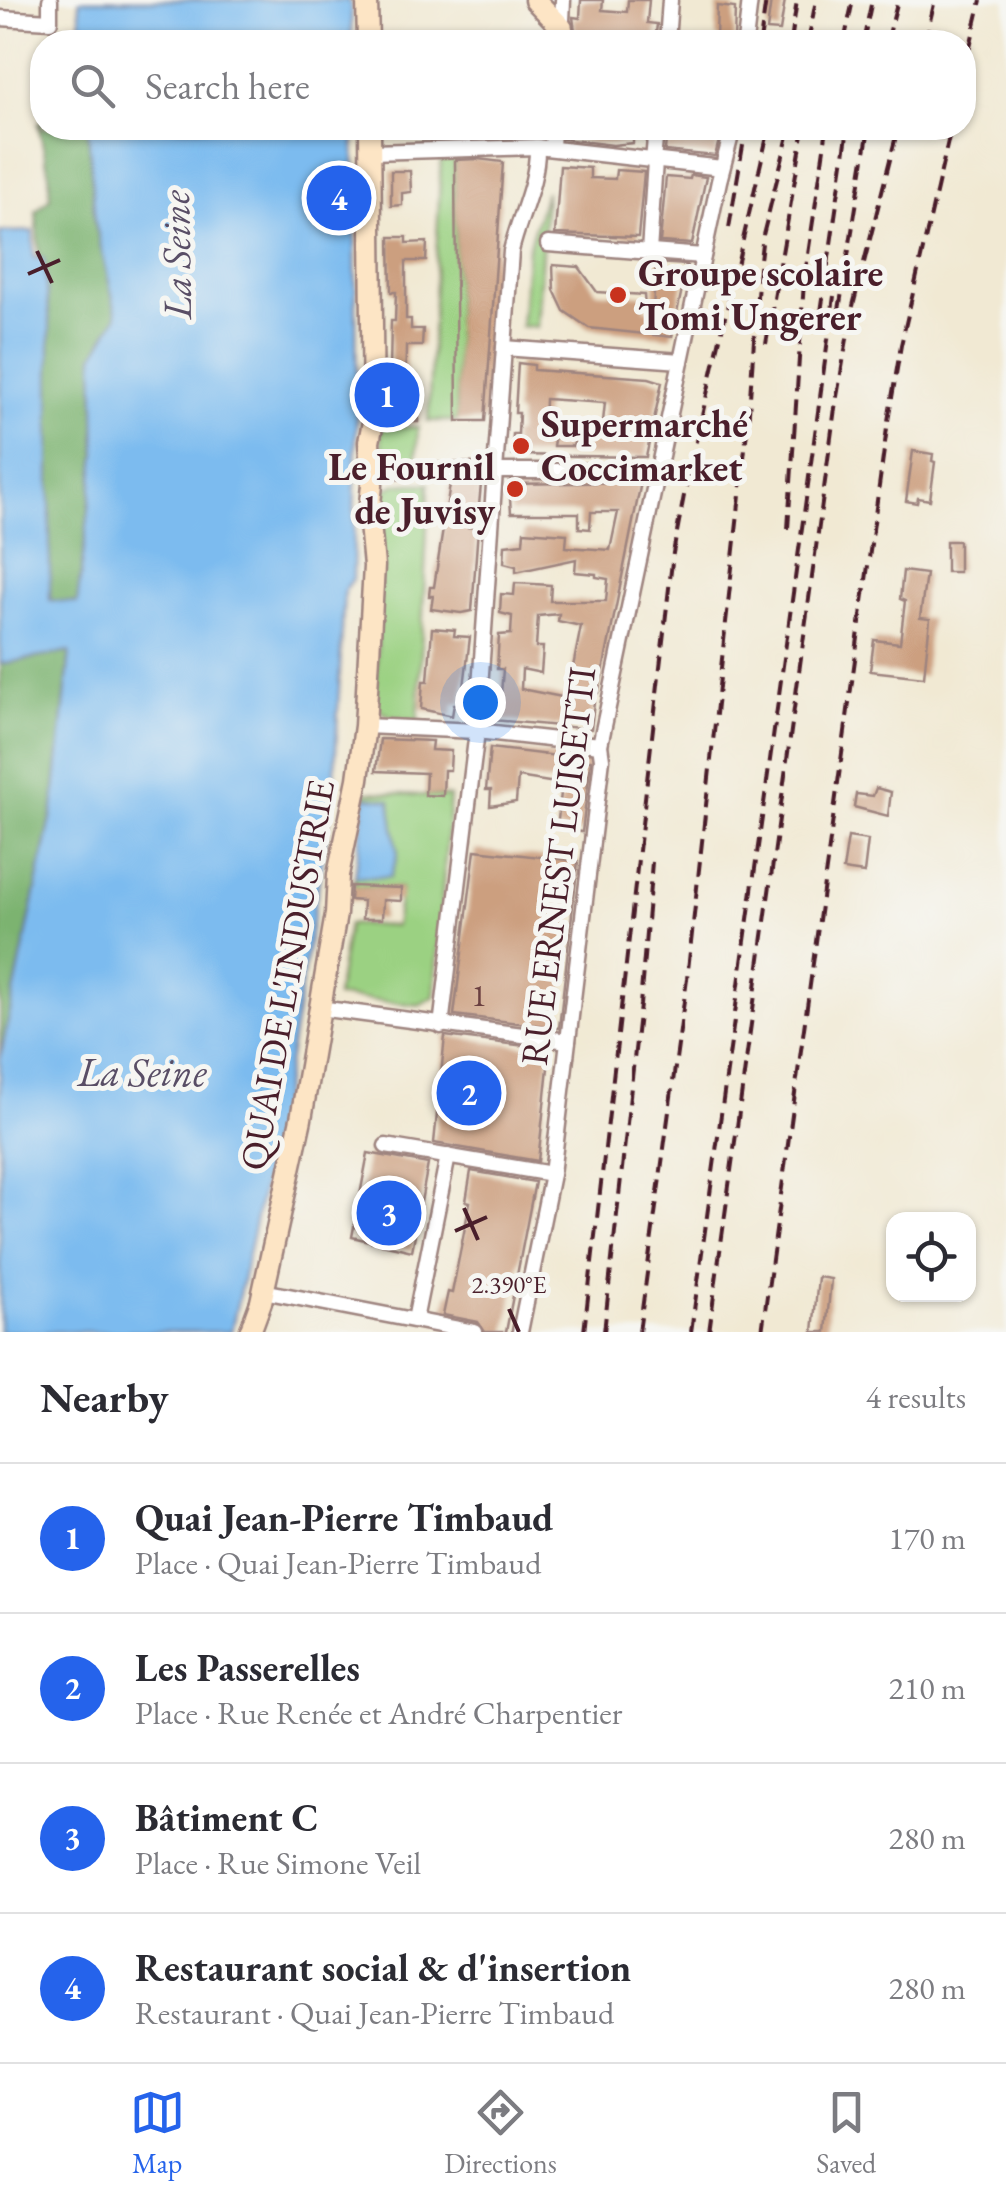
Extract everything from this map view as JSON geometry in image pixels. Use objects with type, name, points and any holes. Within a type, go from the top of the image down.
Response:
[{"type":"main road","points":[[367,0],[368,30]]},
{"type":"main road","points":[[535,0],[557,30]]},
{"type":"main road","name":"QUAI DE L'INDUSTRIE","points":[[250,1332],[263,1291],[301,1119],[365,726],[374,566],[368,513],[370,140]]},
{"type":"street","points":[[0,18],[50,21],[50,0]]},
{"type":"street","points":[[561,30],[563,0]]},
{"type":"street","points":[[668,30],[670,0]]},
{"type":"street","points":[[746,30],[750,0]]},
{"type":"street","points":[[441,1026],[476,731],[512,252],[518,221],[548,140]]},
{"type":"street","points":[[649,252],[655,140]]},
{"type":"street","name":"RUE ERNEST LUISETTI","points":[[520,1332],[552,1174],[602,759],[600,745],[730,140]]},
{"type":"street","points":[[371,152],[544,148],[722,168]]},
{"type":"street","points":[[548,244],[703,256]]},
{"type":"street","points":[[504,348],[680,361]]},
{"type":"street","points":[[371,471],[657,472]]},
{"type":"street","points":[[365,726],[476,731],[600,745]]},
{"type":"street","points":[[319,1008],[568,1041]]},
{"type":"street","points":[[386,1146],[552,1174]]},
{"type":"street","points":[[415,1320],[448,1156]]},
{"type":"street","points":[[263,1291],[475,1332]]},
{"type":"green space","points":[[42,140],[89,140],[95,222],[117,316],[94,356],[96,454],[78,603],[50,601],[44,258],[39,257],[36,211],[50,198]]},
{"type":"green space","points":[[441,159],[455,159],[457,421],[428,421]]},
{"type":"green space","points":[[546,191],[537,327],[521,326],[528,248]]},
{"type":"green space","points":[[380,427],[418,427],[416,464],[387,456]]},
{"type":"green space","points":[[397,484],[429,484],[418,721],[392,717],[375,708],[383,491]]},
{"type":"green space","points":[[70,651],[53,809],[0,1059],[0,664]]},
{"type":"green space","points":[[366,792],[450,797],[434,997],[419,1005],[336,997],[348,924],[395,926],[401,888],[354,886],[355,877],[390,877],[390,801],[365,797]]},
{"type":"water","points":[[79,0],[348,0],[351,5],[352,30],[81,30]]},
{"type":"water","name":"La Seine","points":[[89,140],[354,140],[357,391],[353,579],[344,591],[335,770],[282,1099],[231,1332],[0,1332],[0,1059],[53,809],[70,652],[0,664],[0,232],[33,231],[34,258],[44,258],[50,324],[50,600],[77,603],[96,454],[94,356],[117,316],[95,222]]},
{"type":"water","points":[[365,797],[390,800],[398,855],[390,877],[355,877]]},
{"type":"building","points":[[581,0],[603,0],[602,10],[627,12],[628,0],[649,0],[647,23],[657,24],[656,30],[575,30],[573,17],[580,18]]},
{"type":"building","points":[[771,0],[785,0],[780,30],[767,30]]},
{"type":"building","points":[[717,6],[735,8],[734,30],[716,30]]},
{"type":"building","points":[[571,140],[633,140],[613,145]]},
{"type":"building","points":[[666,140],[719,140],[715,156],[665,151]]},
{"type":"building","points":[[455,160],[503,162],[485,421],[457,421]]},
{"type":"building","points":[[560,166],[590,168],[590,178],[615,179],[616,170],[644,172],[638,237],[555,234]]},
{"type":"building","points":[[391,171],[410,171],[411,192],[402,193],[402,205],[391,206]]},
{"type":"building","points":[[691,175],[706,177],[692,244],[660,242],[666,177],[690,179]]},
{"type":"building","points":[[390,237],[407,237],[407,243],[427,242],[426,261],[406,261],[406,319],[411,319],[411,329],[423,329],[422,346],[406,346],[405,405],[419,405],[418,422],[387,422],[387,371],[396,292],[391,292]]},
{"type":"building","name":"Groupe scolaire Tomi Ungerer","points":[[656,263],[687,265],[672,337],[589,328],[564,311],[554,290],[553,265],[579,267],[597,292],[644,295],[645,309],[653,309]]},
{"type":"building","points":[[518,363],[534,365],[534,370],[662,382],[646,457],[512,455],[513,434],[518,434],[519,413],[515,413]],"holes":[[[545,399],[605,403],[602,431],[577,430],[573,446],[553,446],[555,435],[544,426]]]},
{"type":"building","points":[[913,451],[933,454],[935,462],[930,500],[918,498],[917,503],[906,501]]},
{"type":"building","points":[[641,482],[603,671],[595,693],[591,729],[493,720],[503,669],[497,669],[499,635],[511,634],[512,616],[500,613],[501,594],[514,595],[515,583],[551,585],[550,601],[606,601],[608,579],[575,572],[576,559],[516,572],[516,566],[504,563],[505,545],[523,543],[524,531],[567,534],[566,547],[610,550],[618,512],[591,512],[590,529],[579,528],[579,513],[511,513],[509,484]],"holes":[[[559,614],[558,621],[581,626],[567,698],[521,689],[522,669],[541,673],[543,647],[536,647],[538,616]]]},
{"type":"building","points":[[450,484],[481,484],[478,516],[468,517],[468,527],[478,528],[472,611],[461,613],[431,609],[433,596],[429,596],[430,587],[434,587]]},
{"type":"building","points":[[946,541],[959,541],[959,572],[946,572]]},
{"type":"building","points":[[903,571],[926,574],[920,618],[930,619],[924,677],[870,671],[874,640],[900,643],[905,601],[900,599]]},
{"type":"building","points":[[432,628],[455,630],[454,636],[470,637],[462,704],[454,704],[452,716],[421,709],[423,681],[428,681]]},
{"type":"building","points":[[380,739],[432,741],[431,750],[451,751],[450,770],[444,770],[443,796],[425,795],[426,773],[376,771]]},
{"type":"building","points":[[490,748],[591,760],[582,832],[557,829],[562,784],[518,777],[516,802],[490,806],[491,790],[486,790]]},
{"type":"building","points":[[876,788],[891,792],[888,816],[854,807],[856,794],[873,796]]},
{"type":"building","points":[[848,837],[868,840],[864,873],[843,870]]},
{"type":"building","points":[[475,850],[578,861],[559,1028],[454,1015]]},
{"type":"building","points":[[351,886],[401,888],[401,901],[383,900],[382,919],[362,919],[363,901],[350,900]]},
{"type":"building","points":[[445,1036],[550,1049],[538,1161],[434,1143]]},
{"type":"building","points":[[368,1153],[428,1164],[412,1251],[352,1237]]},
{"type":"building","points":[[471,1171],[535,1182],[506,1332],[485,1332],[478,1322],[443,1315],[448,1292],[452,1293],[470,1202],[466,1201]]},
{"type":"building","points":[[818,1277],[831,1279],[826,1332],[813,1332]]},
{"type":"railway","points":[[762,30],[766,0]]},
{"type":"railway","points":[[793,30],[797,0]]},
{"type":"railway","points":[[810,30],[816,0]]},
{"type":"railway","points":[[847,30],[853,0]]},
{"type":"railway","points":[[866,30],[872,0]]},
{"type":"railway","points":[[890,30],[898,0]]},
{"type":"railway","points":[[928,30],[935,0]]},
{"type":"railway","points":[[974,30],[981,0]]},
{"type":"railway","points":[[729,228],[744,140]]},
{"type":"railway","points":[[584,1332],[673,553],[766,140]]},
{"type":"railway","points":[[639,1332],[687,979],[749,412],[763,235],[787,140]]},
{"type":"railway","points":[[766,344],[802,140]]},
{"type":"railway","points":[[788,529],[804,281],[825,140]]},
{"type":"railway","points":[[821,312],[846,140]]},
{"type":"railway","points":[[839,310],[867,140]]},
{"type":"railway","points":[[709,1332],[835,408],[852,310],[895,140]]},
{"type":"railway","points":[[762,1332],[888,421],[901,345],[948,140]]},
{"type":"railway","points":[[691,1332],[834,296]]},
{"type":"railway","points":[[604,1332],[652,862]]},
{"type":"place","name":"Restaurant social & d'insertion","points":[[339,198]]},
{"type":"place","name":"Groupe scolaire Tomi Ungerer","points":[[618,295]]},
{"type":"place","name":"Quai Jean-Pierre Timbaud","points":[[387,395]]},
{"type":"place","name":"Supermarché Coccimarket","points":[[521,446]]},
{"type":"place","name":"Le Fournil de Juvisy","points":[[515,489]]},
{"type":"place","name":"Les Passerelles","points":[[469,1093]]},
{"type":"place","name":"Bâtiment C","points":[[389,1213]]}]
